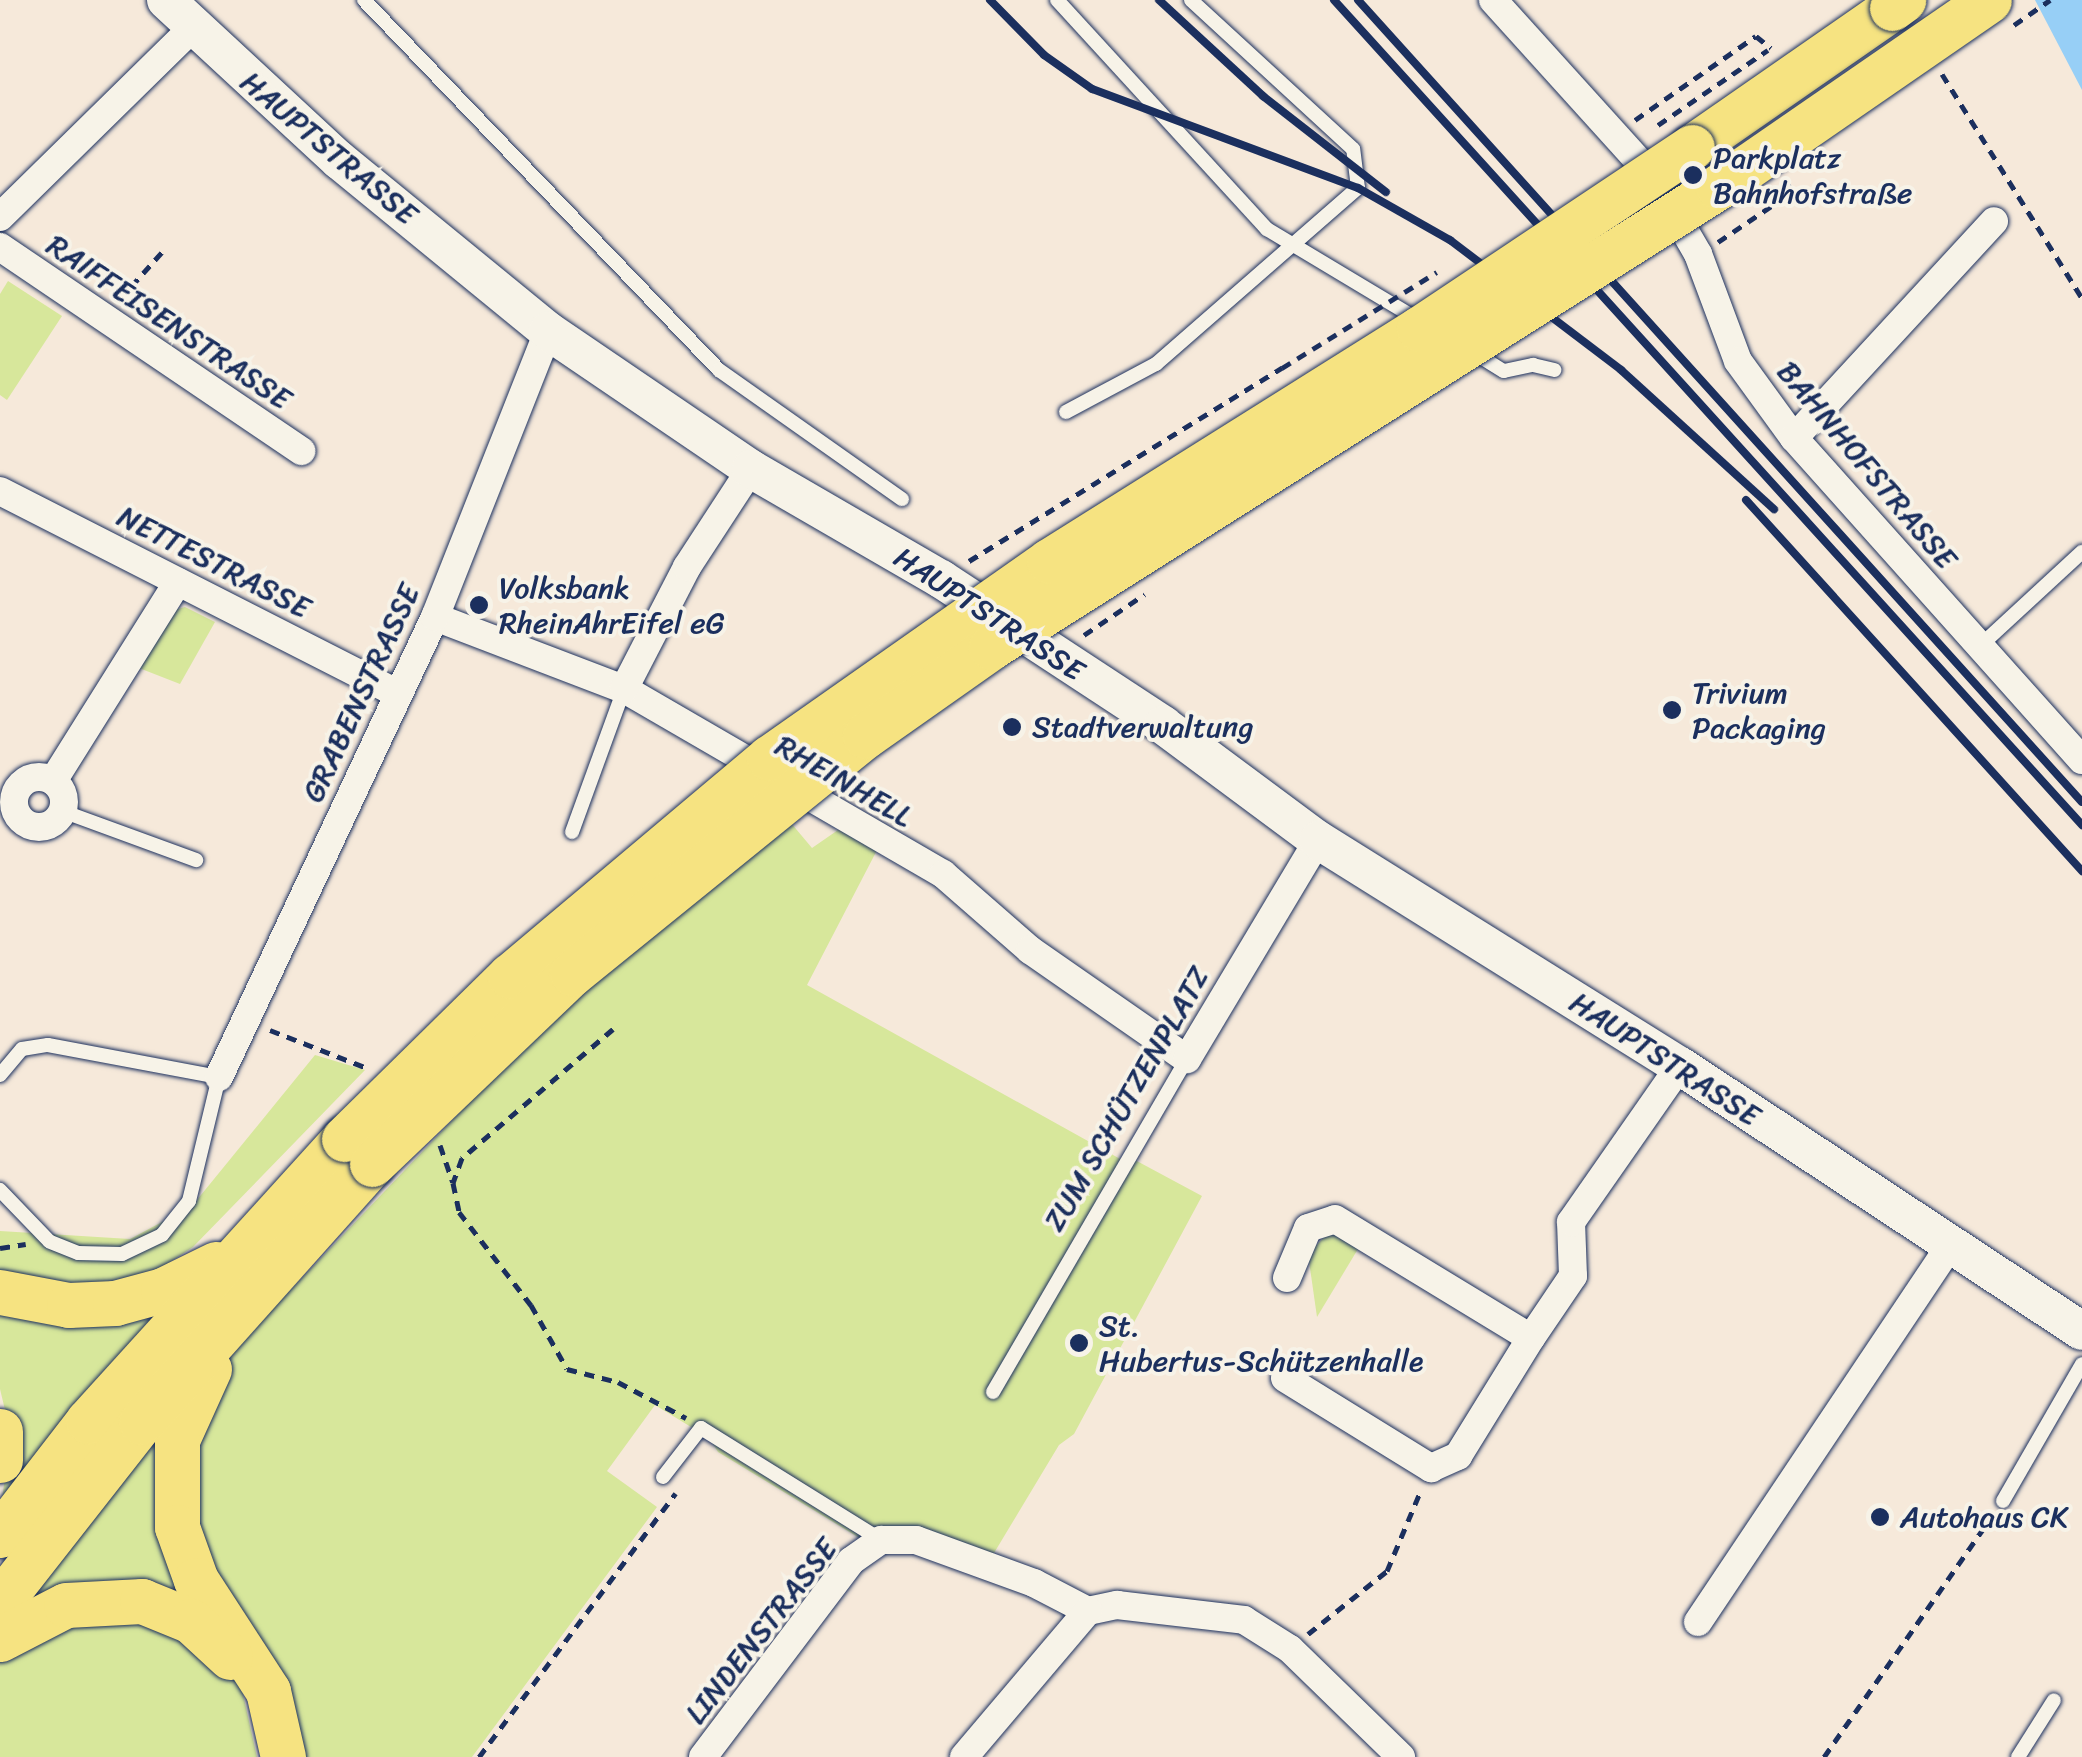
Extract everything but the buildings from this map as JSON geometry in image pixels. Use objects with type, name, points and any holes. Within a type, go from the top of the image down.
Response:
[{"type":"highway","points":[[0,1602],[245,1300],[358,1152],[510,976],[782,748],[1049,560],[1419,329],[1904,0]]},
{"type":"highway","points":[[0,1535],[88,1421],[235,1254],[572,973],[865,736],[991,646],[1718,187],[1989,0]]},
{"type":"highway","points":[[0,1292],[68,1306],[114,1302],[163,1290],[235,1254]]},
{"type":"highway","points":[[245,1300],[186,1414],[172,1499],[196,1580],[268,1691],[282,1757]]},
{"type":"highway","points":[[0,1432],[0,1460]]},
{"type":"highway","points":[[0,1638],[37,1616],[90,1599],[166,1608],[232,1659],[261,1716],[266,1757]]},
{"type":"main road","name":"HAUPTSTRASSE","points":[[166,0],[191,29],[548,331],[752,469],[941,579],[1164,725],[1318,840],[1680,1066],[2082,1331]]},
{"type":"street","name":"BAHNHOFSTRASSE","points":[[1493,0],[1654,178],[1698,254],[1738,361],[1794,438],[2082,760]]},
{"type":"street","points":[[0,217],[191,29]]},
{"type":"street","points":[[1794,438],[1994,221]]},
{"type":"street","name":"RAIFFEISENSTRASSE","points":[[0,247],[301,451]]},
{"type":"street","name":"GRABENSTRASSE","points":[[219,1077],[397,693],[436,618],[548,331]]},
{"type":"street","points":[[624,688],[687,567],[752,469]]},
{"type":"street","name":"NETTESTRASSE","points":[[0,490],[397,693]]},
{"type":"street","points":[[52,781],[178,582]]},
{"type":"street","name":"RHEINHELL","points":[[436,618],[624,688],[944,874],[1030,950],[1186,1060]]},
{"type":"street","points":[[28,780],[52,781],[63,794],[62,811],[51,824],[34,826],[8,812],[16,792],[28,780]]},
{"type":"street","name":"ZUM SCHÜTZENPLATZ","points":[[1186,1060],[1318,840]]},
{"type":"street","points":[[1285,1378],[1431,1468],[1458,1456],[1573,1276],[1571,1222],[1680,1066]]},
{"type":"street","points":[[1287,1278],[1308,1228],[1336,1219],[1531,1338]]},
{"type":"street","points":[[1698,1622],[1950,1246]]},
{"type":"street","name":"LINDENSTRASSE","points":[[703,1757],[851,1562],[881,1540],[916,1540],[1034,1583],[1088,1611]]},
{"type":"street","points":[[964,1757],[1088,1611],[1117,1605],[1244,1620],[1290,1649],[1401,1757]]},
{"type":"lane","points":[[364,0],[719,370],[902,499]]},
{"type":"lane","points":[[1057,0],[1267,229],[1504,371],[1533,365],[1554,370]]},
{"type":"lane","points":[[1066,412],[1156,364],[1358,188],[1353,150],[1191,0]]},
{"type":"lane","points":[[1980,646],[2082,552]]},
{"type":"lane","points":[[572,832],[624,688]]},
{"type":"lane","points":[[62,811],[196,860]]},
{"type":"lane","points":[[0,1076],[22,1049],[48,1044],[219,1077],[189,1200],[162,1235],[122,1254],[78,1253],[48,1241],[0,1190]]},
{"type":"lane","name":"ZUM SCHÜTZENPLATZ","points":[[993,1392],[1186,1060]]},
{"type":"lane","points":[[2002,1500],[2082,1364]]},
{"type":"lane","points":[[662,1477],[701,1428],[881,1540]]},
{"type":"lane","points":[[2018,1757],[2054,1700]]},
{"type":"path","points":[[1616,133],[1756,36],[1768,50],[1648,132]]},
{"type":"path","points":[[1938,68],[2082,298]]},
{"type":"path","points":[[1732,234],[1792,192],[1787,182]]},
{"type":"path","points":[[104,318],[162,252]]},
{"type":"path","points":[[941,579],[1454,262]]},
{"type":"path","points":[[244,1020],[364,1065]]},
{"type":"path","points":[[453,1183],[462,1158],[614,1029]]},
{"type":"path","points":[[440,1144],[458,1212],[531,1305],[566,1369],[618,1382],[701,1428]]},
{"type":"path","points":[[1290,1649],[1387,1571],[1431,1468]]},
{"type":"path","points":[[480,1757],[684,1482]]},
{"type":"path","points":[[1824,1757],[2002,1500]]},
{"type":"green space","points":[[8,281],[62,316],[7,400],[0,395],[0,294]]},
{"type":"green space","points":[[185,607],[215,622],[180,684],[139,668],[171,611]]},
{"type":"green space","points":[[864,812],[888,829],[807,985],[1131,1165],[1135,1160],[1202,1196],[1074,1434],[1059,1445],[982,1573],[861,1539],[718,1452],[709,1438],[655,1405],[607,1471],[657,1507],[472,1757],[290,1757],[212,1582],[186,1491],[207,1394],[238,1345],[507,1063],[641,938],[791,823],[812,848]]},
{"type":"green space","points":[[315,1055],[365,1070],[193,1247],[158,1270],[106,1285],[66,1287],[0,1273],[0,1231],[130,1239],[192,1206]]},
{"type":"green space","points":[[1332,1229],[1361,1244],[1317,1317],[1308,1254]]},
{"type":"green space","points":[[173,1304],[2,1499],[11,1435],[0,1389],[0,1305]]},
{"type":"green space","points":[[161,1422],[218,1629],[17,1603]]},
{"type":"green space","points":[[132,1612],[214,1650],[242,1690],[257,1757],[0,1757],[0,1661],[12,1648],[51,1623]]},
{"type":"water","points":[[2035,0],[2082,0],[2082,90]]},
{"type":"railway","points":[[990,0],[1044,55],[1092,89],[1358,188],[1450,240],[1621,370],[1774,509]]},
{"type":"railway","points":[[1159,0],[1263,96],[1386,192]]},
{"type":"railway","points":[[1334,0],[2082,825]]},
{"type":"railway","points":[[1358,0],[2082,802]]},
{"type":"railway","points":[[1746,500],[2082,871]]},
{"type":"place","name":"Parkplatz Bahnhofstraße","points":[[1693,175]]},
{"type":"place","name":"Volksbank RheinAhrEifel eG","points":[[479,605]]},
{"type":"place","name":"Trivium Packaging","points":[[1672,710]]},
{"type":"place","name":"Stadtverwaltung","points":[[1012,727]]},
{"type":"place","name":"St. Hubertus-Schützenhalle","points":[[1079,1343]]},
{"type":"place","name":"Autohaus CK","points":[[1880,1517]]}]
